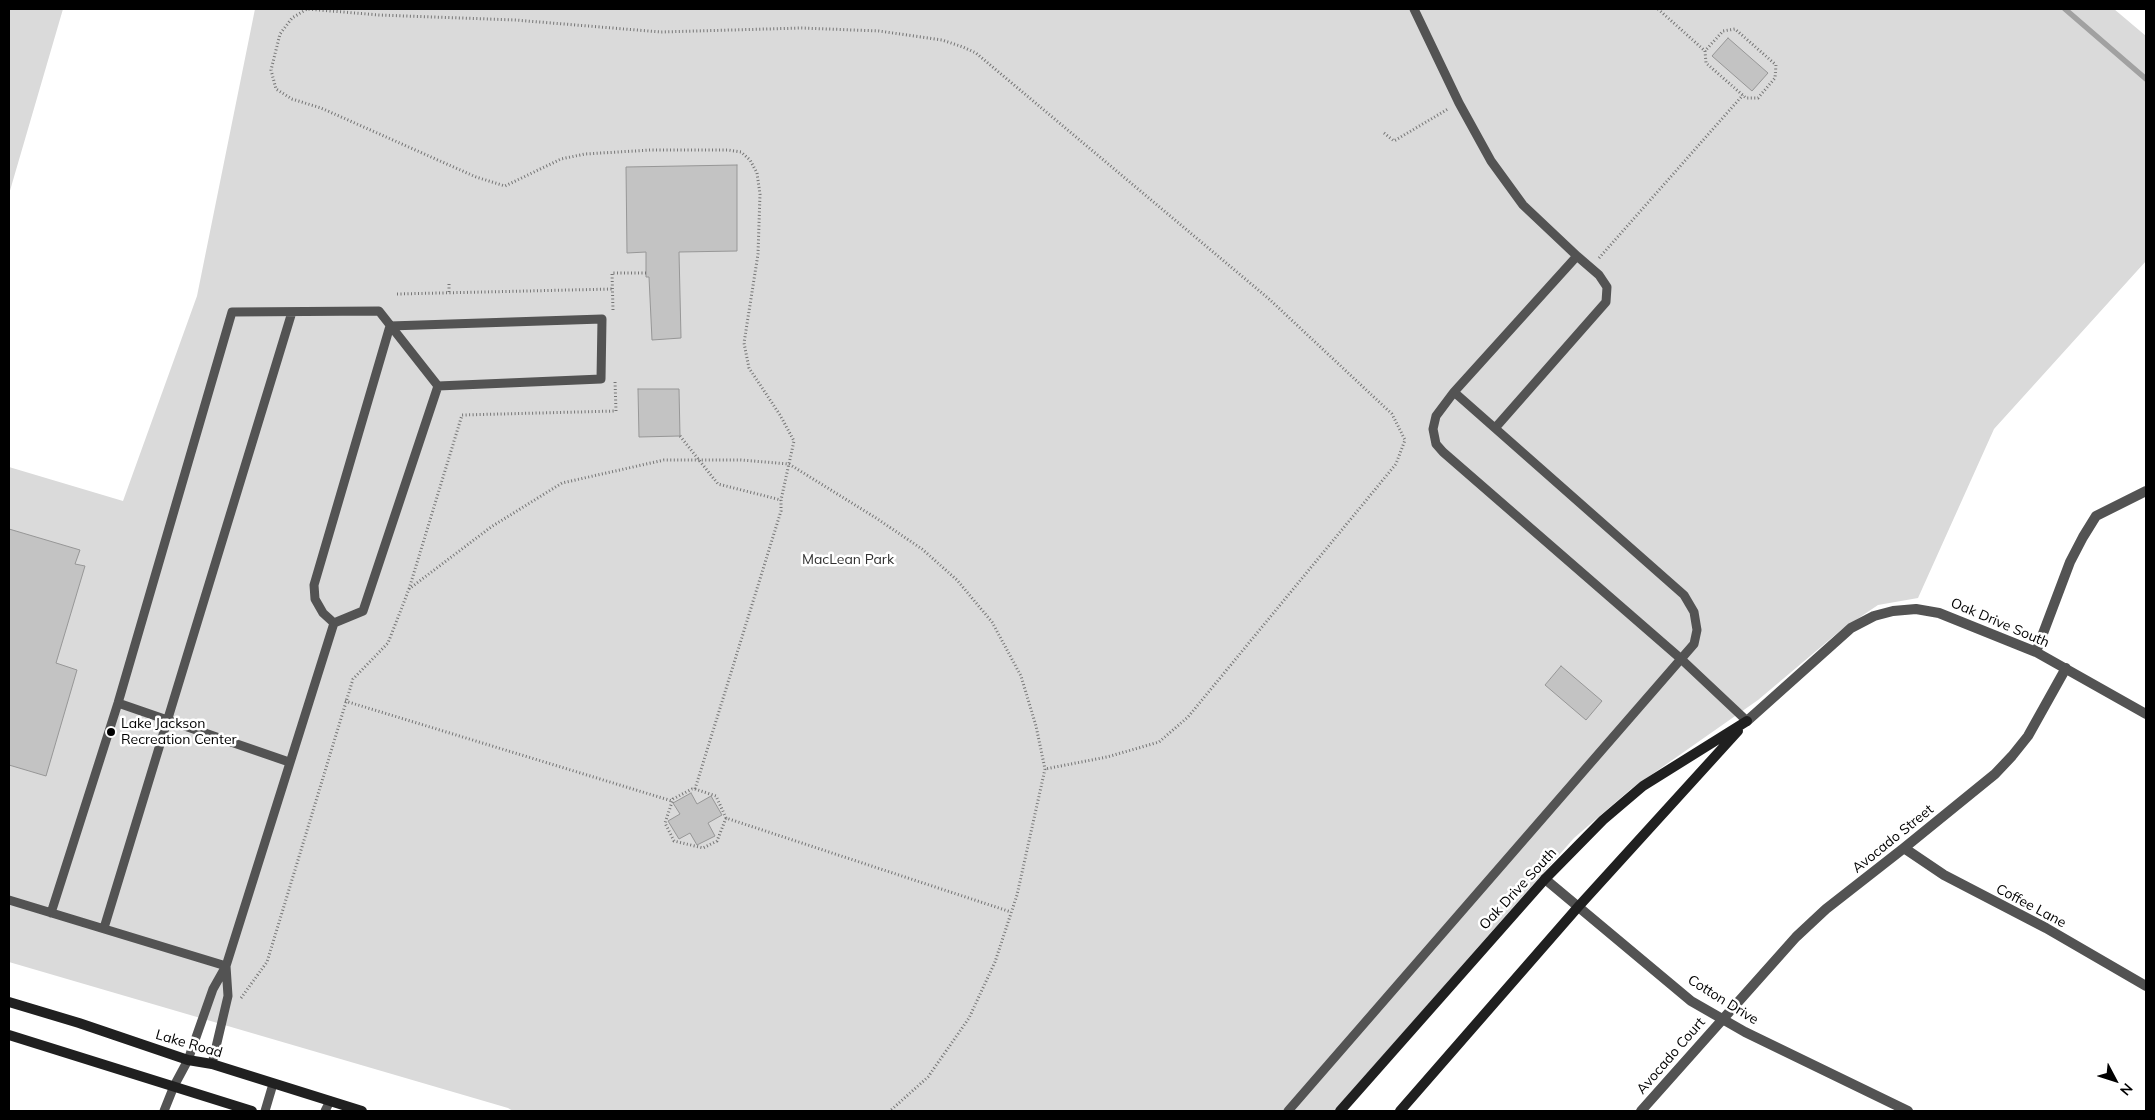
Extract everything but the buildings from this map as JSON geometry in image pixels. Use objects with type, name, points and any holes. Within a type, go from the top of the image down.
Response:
[{"type":"street","points":[[2036,652],[2070,562],[2096,516],[2146,491]]},
{"type":"street","name":"Oak Drive South","points":[[1400,1111],[1578,907],[1747,721],[1851,628],[1874,616],[1894,611],[1916,609],[1939,612],[2036,652],[2146,714]]},
{"type":"street","name":"Avocado Street","points":[[1722,1019],[1796,937],[1826,909],[1995,774],[2028,736],[2066,668]]},
{"type":"street","name":"Oak Drive South","points":[[1340,1111],[1545,879],[1603,820],[1643,786],[1747,721]]},
{"type":"street","name":"Coffee Lane","points":[[1904,848],[1944,874],[2046,928],[2146,986]]},
{"type":"street","name":"Cotton Drive","points":[[1545,879],[1691,1000],[1722,1019],[1908,1111]]},
{"type":"street","name":"Lake Road","points":[[9,1002],[79,1023],[188,1060],[212,1064],[362,1111]]},
{"type":"street","name":"Avocado Court","points":[[1641,1111],[1722,1019]]},
{"type":"street","points":[[9,1035],[252,1111]]},
{"type":"lane","points":[[1414,9],[1491,161],[1523,205],[1599,275],[1607,287],[1606,302],[1496,427]]},
{"type":"lane","points":[[1577,256],[1454,392],[1436,416],[1433,429],[1436,444],[1680,658],[1747,721]]},
{"type":"lane","points":[[51,913],[118,703],[232,312],[379,311],[438,386]]},
{"type":"lane","points":[[104,928],[292,312]]},
{"type":"lane","points":[[390,326],[602,319],[601,379],[438,386]]},
{"type":"lane","points":[[334,623],[323,613],[315,599],[314,585],[390,326]]},
{"type":"lane","points":[[334,623],[363,612],[438,386]]},
{"type":"lane","points":[[1288,1111],[1694,644],[1697,630],[1694,612],[1684,595],[1496,427],[1454,392]]},
{"type":"lane","points":[[164,1111],[174,1086],[188,1060],[213,989],[226,966],[334,623]]},
{"type":"lane","points":[[118,703],[289,762]]},
{"type":"lane","points":[[9,900],[226,966]]},
{"type":"lane","points":[[212,1064],[228,996],[226,966]]},
{"type":"lane","points":[[266,1111],[274,1084]]},
{"type":"lane","points":[[326,1111],[330,1101]]},
{"type":"path","points":[[695,789],[781,511],[781,500],[794,441],[770,399],[748,368],[744,343],[758,254],[760,194],[757,173],[750,160],[742,152],[728,150],[651,150],[604,152],[561,159],[505,186],[476,177],[321,108],[292,99],[276,89],[272,70],[280,34],[292,18],[308,9],[379,15],[515,20],[661,32],[792,28],[879,31],[942,40],[963,47],[976,53],[1268,298],[1392,414],[1405,440],[1396,464],[1188,717],[1159,742],[1107,757],[1044,769]]},
{"type":"path","points":[[1658,9],[1705,51],[1706,63],[1746,98],[1758,98],[1775,78],[1776,65],[1735,29],[1723,31],[1705,51]]},
{"type":"path","points":[[1590,267],[1743,96]]},
{"type":"path","points":[[1384,133],[1394,141],[1460,103]]},
{"type":"path","points":[[614,317],[612,273],[646,273]]},
{"type":"path","points":[[449,284],[449,293]]},
{"type":"path","points":[[397,294],[613,289]]},
{"type":"path","points":[[238,1003],[267,962],[353,679],[388,643],[409,589],[462,414],[616,411],[615,374]]},
{"type":"path","points":[[680,436],[718,484],[781,500]]},
{"type":"path","points":[[409,589],[492,527],[562,484],[664,460],[742,460],[789,464],[834,490],[922,550],[957,580],[992,622],[1021,676],[1036,726],[1044,769],[1033,829],[1011,912],[995,962],[969,1018],[928,1077],[890,1111]]},
{"type":"path","points":[[345,701],[672,801]]},
{"type":"path","points":[[695,789],[716,796],[726,818],[717,841],[703,848],[674,841],[665,823],[672,799],[695,789]]},
{"type":"path","points":[[726,818],[1011,912]]},
{"type":"green space","points":[[9,9],[63,9],[9,194]]},
{"type":"green space","name":"MacLean Park","points":[[255,9],[2114,9],[2146,36],[2146,261],[1994,429],[1918,598],[1878,605],[1841,630],[1758,700],[1631,789],[1574,838],[1334,1111],[513,1111],[9,962],[9,467],[123,501],[197,296]]},
{"type":"waterway","points":[[2065,9],[2146,79]]},
{"type":"place","name":"Lake Jackson Recreation Center","points":[[111,732]]}]
